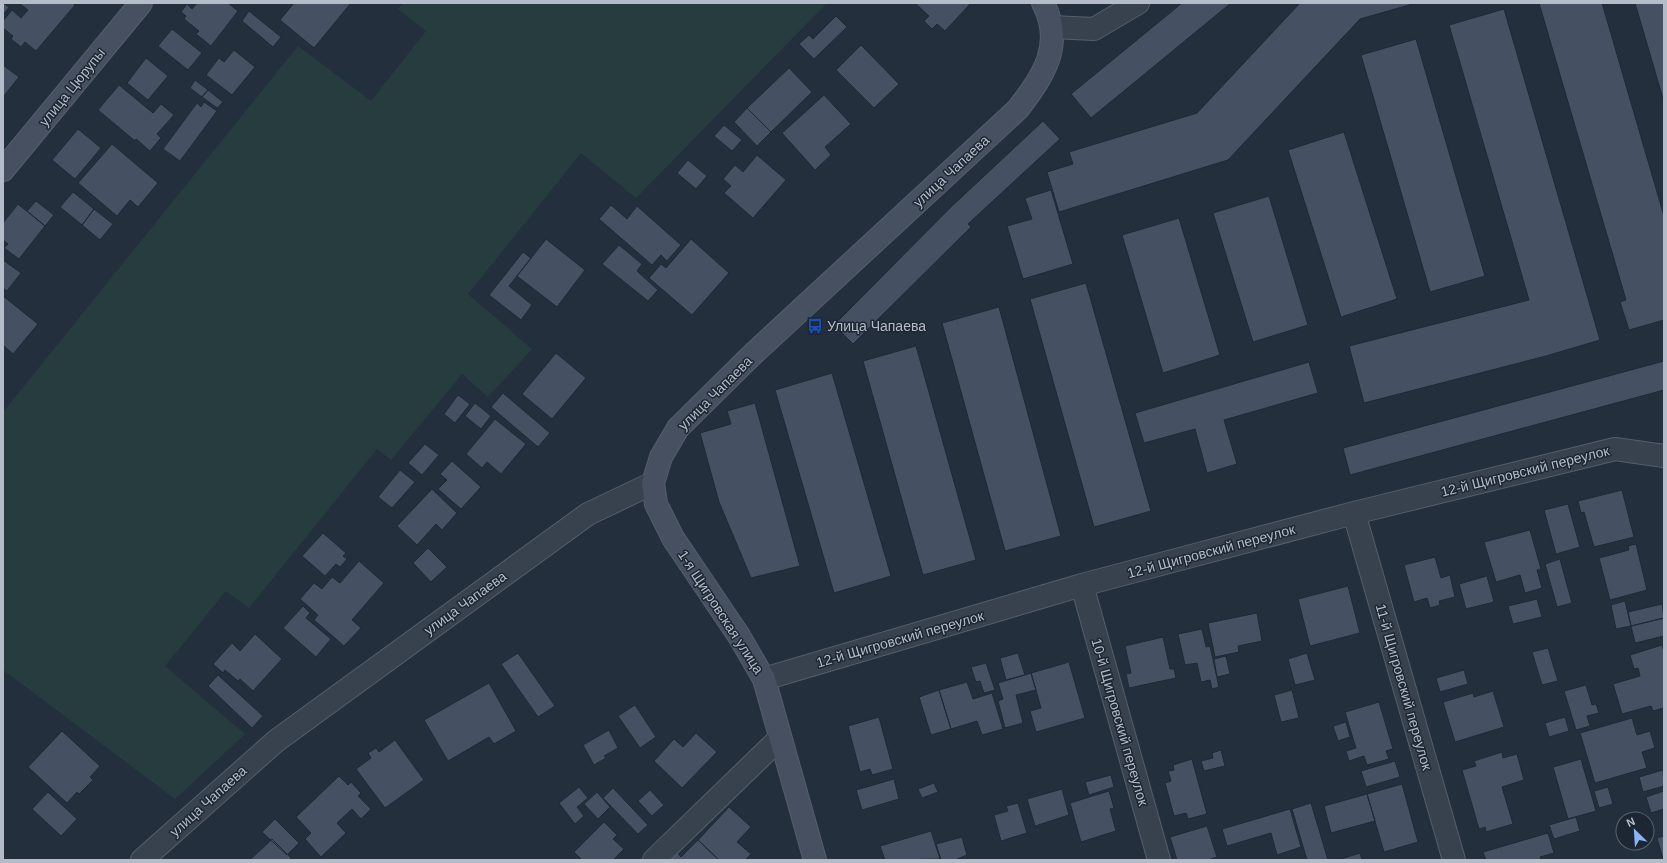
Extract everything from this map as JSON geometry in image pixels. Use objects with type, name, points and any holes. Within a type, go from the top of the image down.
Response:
[{"type":"street","name":"улица Цюрупы","points":[[3,170],[141,3]]},
{"type":"street","name":"улица Чапаева","points":[[142,860],[276,741],[588,514],[653,483],[661,457],[678,428],[753,354],[1018,109],[1038,82],[1047,65],[1052,47],[1052,28],[1043,3]]},
{"type":"street","points":[[1052,28],[1094,29],[1138,3]]},
{"type":"street","name":"12-й Щигровский переулок","points":[[764,679],[1082,584],[1354,513],[1615,449],[1664,457]]},
{"type":"street","name":"1-я Щигровская улица","points":[[653,483],[656,504],[673,538],[739,636],[764,679],[815,860]]},
{"type":"street","name":"11-й Щигровский переулок","points":[[1354,513],[1454,860]]},
{"type":"street","name":"10-й Щигровский переулок","points":[[1082,584],[1159,860]]},
{"type":"street","points":[[654,860],[780,738]]},
{"type":"green space","points":[[403,3],[827,3],[636,198],[581,153],[468,294],[532,349],[488,397],[462,374],[391,460],[377,449],[249,608],[226,591],[165,666],[245,734],[175,799],[3,670],[3,410],[4,411],[298,46],[371,101],[426,31],[398,9]]},
{"type":"building","points":[[3,3],[9,7],[3,15]]},
{"type":"building","points":[[19,3],[73,3],[75,5],[36,51],[25,42],[21,47],[11,39],[13,36],[3,28],[3,21],[12,10],[21,18],[28,10]]},
{"type":"building","points":[[197,3],[228,3],[238,11],[211,46],[196,34],[199,31],[184,19],[186,16],[181,12],[187,4],[192,9]]},
{"type":"building","points":[[294,3],[351,3],[314,48],[280,20]]},
{"type":"building","points":[[915,3],[971,3],[945,31],[937,24],[932,29],[924,21],[929,16]]},
{"type":"building","points":[[1182,3],[1231,3],[1091,118],[1071,94]]},
{"type":"building","points":[[1300,3],[1416,3],[1360,19],[1228,160],[1059,212],[1047,172],[1073,164],[1069,152],[1197,113]]},
{"type":"building","points":[[1539,3],[1602,3],[1664,216],[1664,320],[1629,330],[1620,302],[1626,300]]},
{"type":"building","points":[[1635,3],[1664,3],[1664,102]]},
{"type":"building","points":[[1504,9],[1600,340],[1546,356],[1364,403],[1349,346],[1529,300],[1449,25]]},
{"type":"building","points":[[249,11],[281,37],[273,47],[242,21]]},
{"type":"building","points":[[836,16],[847,27],[814,59],[799,44],[809,35],[813,39]]},
{"type":"building","points":[[172,29],[202,53],[188,70],[158,46]]},
{"type":"building","points":[[1416,39],[1485,276],[1430,292],[1361,55]]},
{"type":"building","points":[[861,45],[899,84],[874,108],[836,70]]},
{"type":"building","points":[[234,50],[255,67],[232,95],[206,75],[219,58],[224,62]]},
{"type":"building","points":[[146,58],[168,76],[148,100],[127,83]]},
{"type":"building","points":[[3,65],[19,77],[3,97]]},
{"type":"building","points":[[789,68],[812,92],[771,132],[747,108]]},
{"type":"building","points":[[195,80],[208,90],[202,97],[190,88]]},
{"type":"building","points":[[119,85],[153,113],[161,104],[174,115],[157,134],[161,138],[150,151],[136,139],[135,141],[98,110]]},
{"type":"building","points":[[208,90],[223,102],[217,108],[202,97]]},
{"type":"building","points":[[824,95],[851,124],[825,147],[831,155],[815,170],[782,133]]},
{"type":"building","points":[[204,102],[217,111],[180,161],[163,149],[197,103],[201,107]]},
{"type":"building","points":[[747,108],[771,132],[757,146],[734,122]]},
{"type":"building","points":[[1043,121],[1060,139],[968,224],[971,227],[853,344],[834,325],[951,207]]},
{"type":"building","points":[[724,125],[742,140],[732,151],[714,136]]},
{"type":"building","points":[[78,129],[101,148],[75,179],[52,160]]},
{"type":"building","points":[[1344,132],[1397,299],[1341,317],[1288,150]]},
{"type":"building","points":[[112,144],[158,183],[138,207],[130,200],[117,216],[78,183]]},
{"type":"building","points":[[757,155],[786,180],[753,218],[724,193],[731,186],[723,179],[735,165],[743,172]]},
{"type":"building","points":[[688,160],[707,176],[696,189],[677,173]]},
{"type":"building","points":[[1051,190],[1073,264],[1023,279],[1007,226],[1032,219],[1025,198]]},
{"type":"building","points":[[73,192],[94,209],[82,225],[60,207]]},
{"type":"building","points":[[1269,196],[1308,325],[1253,342],[1213,213]]},
{"type":"building","points":[[36,201],[54,215],[45,226],[27,211]]},
{"type":"building","points":[[18,204],[45,226],[19,259],[4,248],[8,244],[3,240],[3,223]]},
{"type":"building","points":[[611,205],[627,219],[637,206],[681,245],[667,261],[661,255],[652,265],[599,219]]},
{"type":"building","points":[[94,209],[113,224],[100,240],[82,225]]},
{"type":"building","points":[[1179,218],[1220,355],[1163,373],[1122,235]]},
{"type":"building","points":[[546,239],[585,270],[557,307],[517,276]]},
{"type":"building","points":[[691,239],[729,273],[692,315],[649,278],[661,264],[666,268]]},
{"type":"building","points":[[619,245],[642,264],[637,271],[658,290],[648,301],[602,264]]},
{"type":"building","points":[[523,252],[531,258],[509,286],[532,305],[521,320],[489,295]]},
{"type":"building","points":[[3,260],[21,273],[7,291],[3,288]]},
{"type":"building","points":[[1086,283],[1151,511],[1094,527],[1030,299]]},
{"type":"building","points":[[3,296],[38,324],[13,354],[3,345]]},
{"type":"building","points":[[999,307],[1061,536],[1005,551],[942,323]]},
{"type":"building","points":[[916,346],[976,560],[923,575],[863,361]]},
{"type":"building","points":[[556,353],[586,378],[552,419],[522,394]]},
{"type":"building","points":[[1664,361],[1664,390],[1350,475],[1343,448]]},
{"type":"building","points":[[1309,362],[1318,393],[1224,420],[1237,464],[1207,473],[1195,429],[1144,443],[1135,413]]},
{"type":"building","points":[[832,373],[891,576],[834,593],[775,390]]},
{"type":"building","points":[[503,393],[550,433],[538,447],[491,407]]},
{"type":"building","points":[[458,395],[470,404],[455,423],[444,414]]},
{"type":"building","points":[[475,403],[491,416],[481,429],[465,416]]},
{"type":"building","points":[[755,403],[800,566],[751,578],[719,502],[700,433],[731,424],[727,411]]},
{"type":"building","points":[[495,419],[526,444],[501,474],[487,462],[482,468],[466,454]]},
{"type":"building","points":[[425,444],[439,455],[422,475],[408,463]]},
{"type":"building","points":[[452,461],[481,487],[461,509],[438,489],[447,480],[440,474]]},
{"type":"building","points":[[400,470],[415,482],[392,508],[378,497]]},
{"type":"building","points":[[432,489],[457,513],[442,530],[436,524],[417,545],[397,526]]},
{"type":"building","points":[[1622,490],[1634,537],[1594,547],[1584,512],[1581,513],[1578,501]]},
{"type":"building","points":[[1568,504],[1580,547],[1556,554],[1544,510]]},
{"type":"building","points":[[1530,530],[1541,569],[1537,570],[1542,588],[1525,593],[1520,575],[1496,582],[1484,542]]},
{"type":"building","points":[[323,533],[346,553],[343,556],[347,559],[340,567],[336,564],[325,576],[302,556]]},
{"type":"building","points":[[1636,544],[1647,590],[1610,600],[1599,558],[1629,550],[1628,546]]},
{"type":"building","points":[[428,548],[447,567],[431,582],[413,563]]},
{"type":"building","points":[[1435,557],[1441,578],[1450,575],[1455,597],[1439,601],[1440,605],[1430,608],[1427,598],[1414,602],[1404,565]]},
{"type":"building","points":[[1560,559],[1572,603],[1557,607],[1545,564]]},
{"type":"building","points":[[359,561],[384,583],[352,620],[361,628],[344,646],[314,620],[318,615],[300,599],[314,583],[322,589],[332,577],[340,583]]},
{"type":"building","points":[[1487,576],[1494,602],[1466,609],[1459,584]]},
{"type":"building","points":[[1348,586],[1360,633],[1310,646],[1298,599]]},
{"type":"building","points":[[1537,599],[1542,617],[1513,624],[1508,606]]},
{"type":"building","points":[[1625,601],[1631,626],[1616,629],[1611,605]]},
{"type":"building","points":[[1662,604],[1664,618],[1631,626],[1628,612]]},
{"type":"building","points":[[303,606],[310,613],[306,618],[331,639],[316,657],[283,628]]},
{"type":"building","points":[[1257,613],[1262,641],[1238,646],[1239,652],[1215,657],[1208,623]]},
{"type":"building","points":[[1664,618],[1664,636],[1635,643],[1631,626]]},
{"type":"building","points":[[1202,629],[1206,647],[1210,646],[1219,687],[1212,689],[1210,680],[1201,682],[1197,663],[1185,665],[1178,634]]},
{"type":"building","points":[[255,634],[282,659],[253,691],[240,679],[238,681],[225,670],[223,673],[213,664],[232,643],[240,651]]},
{"type":"building","points":[[1163,637],[1170,669],[1174,669],[1176,678],[1129,688],[1126,674],[1131,673],[1125,646]]},
{"type":"building","points":[[1662,645],[1664,652],[1664,708],[1653,711],[1651,706],[1622,714],[1613,684],[1640,676],[1638,668],[1634,669],[1630,655]]},
{"type":"building","points":[[1548,648],[1558,681],[1542,685],[1532,652]]},
{"type":"building","points":[[518,653],[555,706],[538,717],[501,664]]},
{"type":"building","points":[[1018,653],[1025,675],[1006,680],[1000,658]]},
{"type":"building","points":[[1307,653],[1315,680],[1295,685],[1288,659]]},
{"type":"building","points":[[1226,656],[1230,674],[1217,677],[1214,659]]},
{"type":"building","points":[[1069,662],[1085,718],[1036,732],[1030,711],[1041,708],[1031,673]]},
{"type":"building","points":[[986,663],[995,690],[984,693],[980,681],[976,682],[971,667]]},
{"type":"building","points":[[1464,670],[1468,684],[1440,692],[1436,678]]},
{"type":"building","points":[[1031,673],[1036,690],[1016,695],[1023,723],[1005,728],[998,701],[1003,699],[998,683]]},
{"type":"building","points":[[218,675],[263,716],[252,728],[208,686]]},
{"type":"building","points":[[967,682],[973,699],[992,693],[1003,729],[982,735],[977,721],[951,729],[939,690]]},
{"type":"building","points":[[489,683],[516,731],[494,744],[489,737],[448,761],[424,720]]},
{"type":"building","points":[[1586,685],[1592,705],[1596,704],[1599,713],[1587,716],[1590,726],[1576,730],[1564,691]]},
{"type":"building","points":[[939,690],[951,729],[931,735],[919,697]]},
{"type":"building","points":[[1292,690],[1299,718],[1281,722],[1274,695]]},
{"type":"building","points":[[1493,691],[1504,727],[1455,742],[1443,702],[1473,693],[1474,697]]},
{"type":"building","points":[[1379,702],[1393,749],[1386,751],[1389,759],[1367,765],[1364,756],[1349,761],[1346,751],[1356,748],[1345,712]]},
{"type":"building","points":[[635,705],[656,737],[640,748],[618,716]]},
{"type":"building","points":[[879,717],[893,769],[872,775],[870,769],[860,772],[848,726]]},
{"type":"building","points":[[1565,717],[1569,731],[1549,737],[1545,723]]},
{"type":"building","points":[[1632,718],[1637,735],[1650,731],[1655,748],[1642,752],[1647,768],[1595,783],[1580,733]]},
{"type":"building","points":[[1346,722],[1350,737],[1338,741],[1333,726]]},
{"type":"building","points":[[609,730],[618,748],[604,756],[606,758],[594,765],[583,745]]},
{"type":"building","points":[[62,731],[100,766],[90,777],[93,780],[79,794],[77,792],[67,803],[28,767]]},
{"type":"building","points":[[696,733],[717,752],[682,788],[654,761],[674,739],[683,747]]},
{"type":"building","points":[[395,740],[424,780],[385,808],[356,769],[371,758],[368,753],[376,748],[379,752]]},
{"type":"building","points":[[1221,750],[1225,766],[1204,771],[1201,761],[1213,758],[1212,753]]},
{"type":"building","points":[[1502,752],[1503,758],[1517,754],[1524,780],[1502,787],[1513,824],[1486,832],[1485,827],[1479,829],[1462,770],[1476,766],[1474,761]]},
{"type":"building","points":[[1192,759],[1207,814],[1188,819],[1186,813],[1174,816],[1165,783],[1171,781],[1168,771],[1174,770],[1173,765]]},
{"type":"building","points":[[1581,759],[1596,811],[1568,819],[1553,767]]},
{"type":"building","points":[[1395,761],[1400,777],[1366,787],[1361,771]]},
{"type":"building","points":[[1663,770],[1664,786],[1643,792],[1639,777]]},
{"type":"building","points":[[1111,775],[1114,787],[1089,795],[1085,782]]},
{"type":"building","points":[[339,776],[348,785],[351,782],[361,793],[358,796],[371,809],[361,819],[352,809],[337,823],[346,833],[321,857],[305,839],[311,833],[296,817]]},
{"type":"building","points":[[894,779],[899,799],[862,810],[856,790]]},
{"type":"building","points":[[934,783],[938,792],[922,798],[918,789]]},
{"type":"building","points":[[1402,784],[1418,842],[1384,852],[1367,794]]},
{"type":"building","points":[[579,787],[588,798],[577,807],[584,816],[575,824],[559,803]]},
{"type":"building","points":[[1608,787],[1613,804],[1599,808],[1594,791]]},
{"type":"building","points":[[613,788],[648,825],[638,834],[603,798]]},
{"type":"building","points":[[1062,789],[1069,815],[1035,826],[1027,799]]},
{"type":"building","points":[[650,790],[664,805],[652,816],[638,801]]},
{"type":"building","points":[[1109,791],[1114,808],[1110,809],[1116,831],[1081,842],[1070,803]]},
{"type":"building","points":[[1664,791],[1664,809],[1655,812],[1650,811],[1646,797]]},
{"type":"building","points":[[48,792],[77,819],[61,836],[32,809]]},
{"type":"building","points":[[597,792],[610,807],[598,819],[584,804]]},
{"type":"building","points":[[1367,794],[1375,821],[1331,833],[1324,806]]},
{"type":"building","points":[[1018,803],[1027,833],[1001,841],[994,815],[1008,811],[1006,806]]},
{"type":"building","points":[[1311,803],[1328,860],[1307,860],[1292,809]]},
{"type":"building","points":[[729,807],[751,827],[737,842],[751,854],[745,860],[719,860],[698,840]]},
{"type":"building","points":[[1290,809],[1301,847],[1277,855],[1271,833],[1227,846],[1222,829]]},
{"type":"building","points":[[1576,817],[1580,831],[1554,839],[1549,825]]},
{"type":"building","points":[[275,819],[299,843],[287,855],[262,832]]},
{"type":"building","points":[[604,822],[617,835],[613,839],[624,849],[613,860],[582,860],[574,852]]},
{"type":"building","points":[[1207,826],[1217,857],[1208,860],[1177,860],[1170,837]]},
{"type":"building","points":[[931,831],[940,859],[885,860],[880,846]]},
{"type":"building","points":[[1548,833],[1554,853],[1540,857],[1541,860],[1486,860],[1483,852]]},
{"type":"building","points":[[1664,836],[1664,859],[1663,859],[1657,838]]},
{"type":"building","points":[[962,837],[967,855],[955,860],[941,860],[936,844]]},
{"type":"building","points":[[272,839],[291,858],[289,860],[250,860]]},
{"type":"building","points":[[698,840],[719,860],[669,860],[677,852],[681,857]]},
{"type":"building","points":[[1360,853],[1362,860],[1338,860]]},
{"type":"place","name":"Улица Чапаева","points":[[815,326]]}]
